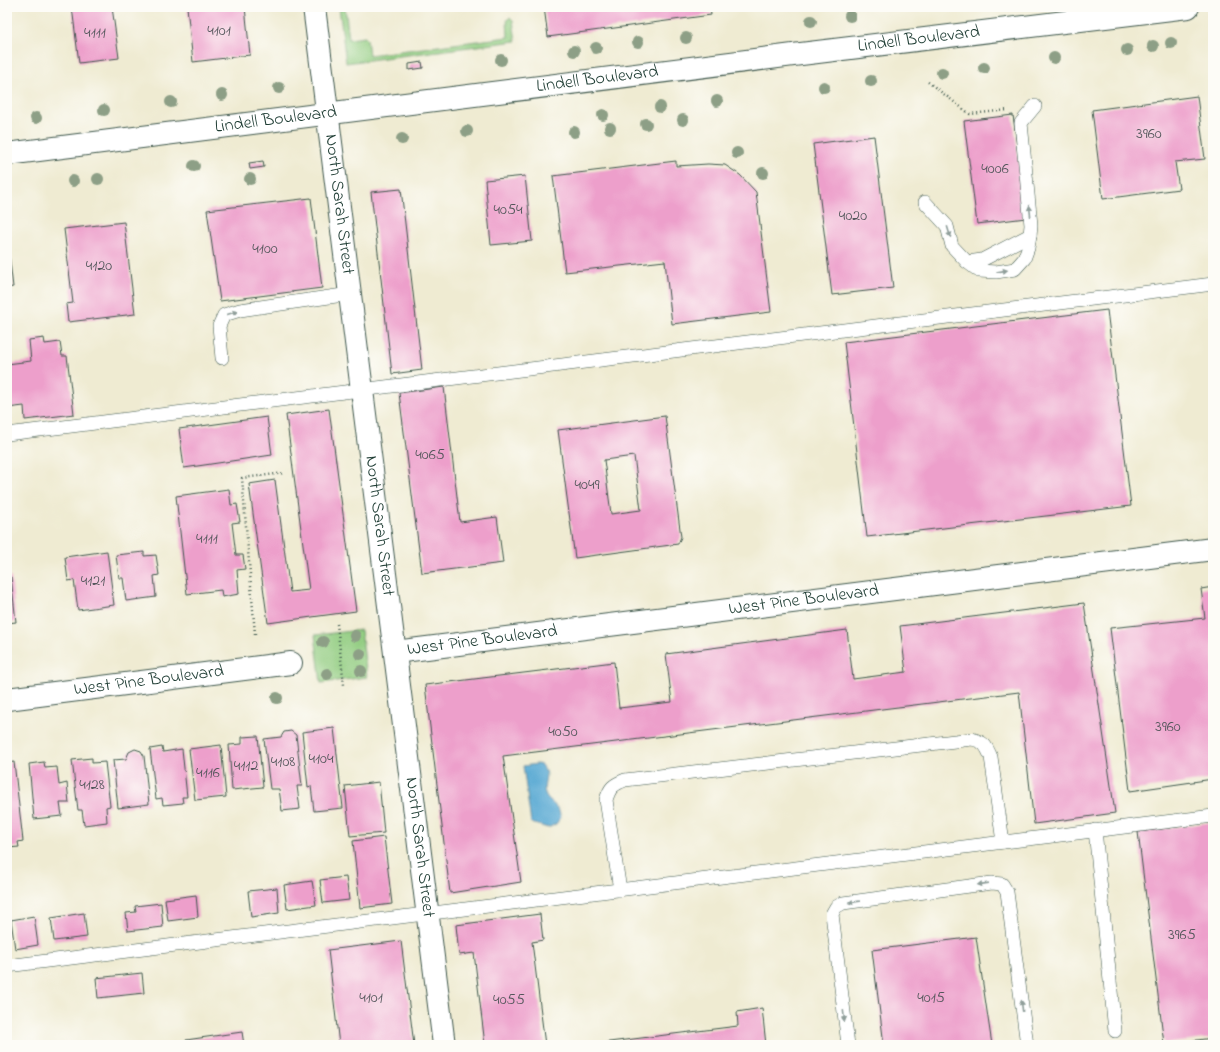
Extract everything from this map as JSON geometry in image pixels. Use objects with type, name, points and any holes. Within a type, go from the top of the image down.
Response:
[{"type":"street","name":"North Sarah Street","points":[[314,7],[444,1045]]},
{"type":"street","name":"Lindell Boulevard","points":[[7,153],[1188,7]]},
{"type":"street","name":"West Pine Boulevard","points":[[395,652],[1213,549]]},
{"type":"street","name":"West Pine Boulevard","points":[[7,698],[291,663]]},
{"type":"lane","points":[[925,202],[947,226],[952,246],[967,262],[979,271],[996,272],[1015,269],[1024,259],[1028,248],[1031,225],[1021,122],[1035,106]]},
{"type":"lane","points":[[967,262],[982,260],[1030,235]]},
{"type":"lane","points":[[7,434],[1213,284]]},
{"type":"lane","points":[[222,358],[219,326],[224,315],[240,310],[350,294]]},
{"type":"lane","points":[[620,890],[606,800],[609,791],[615,784],[625,780],[972,739],[980,741],[987,747],[991,757],[1003,842]]},
{"type":"lane","points":[[7,966],[1213,816]]},
{"type":"lane","points":[[1095,830],[1115,1031]]},
{"type":"lane","points":[[848,1045],[832,914],[836,907],[844,903],[992,883],[1002,884],[1007,892],[1027,1045]]},
{"type":"path","points":[[928,82],[970,114],[1015,109]]},
{"type":"path","points":[[255,634],[242,478],[285,472]]},
{"type":"path","points":[[337,624],[344,685]]},
{"type":"green space","points":[[339,7],[345,7],[349,39],[365,37],[367,39],[369,55],[508,37],[507,21],[510,17],[513,20],[516,41],[346,63]]},
{"type":"green space","points":[[361,630],[367,677],[321,683],[315,635]]},
{"type":"water","points":[[537,764],[541,765],[546,775],[544,790],[545,794],[558,809],[561,817],[556,824],[548,828],[531,823],[523,766]]},
{"type":"building","points":[[72,7],[112,7],[119,58],[79,63]]},
{"type":"building","points":[[187,7],[245,7],[250,55],[193,62]]},
{"type":"building","points":[[544,7],[710,7],[711,15],[548,37]]},
{"type":"building","points":[[422,62],[423,68],[409,70],[409,64]]},
{"type":"building","points":[[1197,96],[1205,159],[1175,162],[1179,189],[1103,199],[1092,110]]},
{"type":"building","points":[[1013,115],[1026,218],[977,224],[964,121]]},
{"type":"building","points":[[874,136],[893,288],[832,295],[813,144]]},
{"type":"building","points":[[263,161],[264,167],[250,169],[249,163]]},
{"type":"building","points":[[676,161],[676,166],[708,164],[725,165],[740,175],[756,192],[771,312],[672,324],[665,261],[565,272],[553,176]]},
{"type":"building","points":[[525,176],[532,241],[491,245],[485,180]]},
{"type":"building","points":[[401,189],[422,370],[392,374],[371,192]]},
{"type":"building","points":[[311,198],[322,288],[220,301],[207,210]]},
{"type":"building","points":[[124,222],[135,314],[68,322],[66,304],[73,303],[64,229]]},
{"type":"building","points":[[7,245],[13,287],[7,288]]},
{"type":"building","points":[[1107,310],[1131,506],[867,537],[844,342]]},
{"type":"building","points":[[44,338],[45,344],[60,342],[62,356],[67,356],[74,414],[25,420],[24,406],[7,408],[7,364],[31,361],[29,340]]},
{"type":"building","points":[[444,387],[460,522],[497,517],[503,563],[422,573],[399,393]]},
{"type":"building","points":[[329,409],[356,611],[268,623],[249,484],[275,480],[290,592],[309,590],[286,415]]},
{"type":"building","points":[[665,416],[681,537],[678,544],[575,558],[558,430]],"holes":[[[634,456],[641,510],[611,514],[604,460]]]},
{"type":"building","points":[[267,417],[272,455],[184,468],[179,429]]},
{"type":"building","points":[[229,489],[231,505],[237,504],[240,522],[232,523],[236,555],[243,555],[245,569],[237,570],[239,594],[222,597],[221,590],[187,594],[176,496]]},
{"type":"building","points":[[107,551],[114,605],[78,610],[74,580],[68,581],[65,557]]},
{"type":"building","points":[[144,552],[144,556],[156,555],[159,575],[154,576],[156,597],[126,601],[123,578],[119,578],[116,555]]},
{"type":"building","points":[[7,577],[11,577],[16,622],[7,623]]},
{"type":"building","points":[[1213,587],[1213,779],[1130,791],[1110,628],[1205,618],[1201,589]]},
{"type":"building","points":[[1084,603],[1115,813],[1034,824],[1019,692],[503,756],[521,882],[450,893],[425,685],[614,662],[619,708],[672,702],[666,654],[847,630],[853,679],[906,672],[900,626]]},
{"type":"building","points":[[334,728],[343,808],[314,811],[311,786],[308,787],[302,732]]},
{"type":"building","points":[[291,731],[296,735],[302,786],[297,786],[300,809],[282,811],[279,789],[270,789],[264,739],[281,737],[284,732]]},
{"type":"building","points":[[258,736],[263,787],[232,790],[229,745],[242,744],[242,737]]},
{"type":"building","points":[[221,745],[226,797],[195,800],[189,749]]},
{"type":"building","points":[[162,747],[163,752],[182,749],[187,797],[182,797],[183,803],[163,805],[162,798],[156,799],[150,749]]},
{"type":"building","points":[[135,749],[141,751],[144,756],[149,804],[118,808],[113,760],[126,759],[129,752]]},
{"type":"building","points":[[92,758],[92,763],[105,762],[110,806],[106,807],[107,822],[84,825],[82,810],[78,810],[72,760]]},
{"type":"building","points":[[14,762],[23,841],[18,842],[19,847],[8,848],[7,763]]},
{"type":"building","points":[[44,762],[45,768],[57,767],[59,785],[67,783],[69,803],[60,803],[62,816],[34,819],[29,764]]},
{"type":"building","points":[[379,782],[384,833],[350,836],[345,786]]},
{"type":"building","points":[[1213,822],[1213,1038],[1164,1044],[1138,832]]},
{"type":"building","points":[[384,837],[392,904],[360,908],[353,841]]},
{"type":"building","points":[[346,877],[349,900],[323,903],[320,880]]},
{"type":"building","points":[[312,881],[316,905],[287,909],[284,885]]},
{"type":"building","points":[[277,888],[279,913],[251,917],[248,891]]},
{"type":"building","points":[[196,895],[198,917],[168,921],[165,899]]},
{"type":"building","points":[[161,903],[163,927],[128,931],[126,913],[136,912],[135,906]]},
{"type":"building","points":[[84,913],[87,937],[54,941],[51,918]]},
{"type":"building","points":[[540,914],[543,940],[532,942],[545,1045],[485,1045],[474,953],[459,955],[456,925]]},
{"type":"building","points":[[34,916],[38,945],[15,949],[11,920]]},
{"type":"building","points":[[976,937],[992,1045],[884,1045],[872,950]]},
{"type":"building","points":[[401,941],[414,1045],[339,1045],[328,950]]},
{"type":"building","points":[[142,973],[144,993],[98,998],[96,978]]},
{"type":"building","points":[[762,1008],[766,1045],[593,1045],[738,1026],[737,1012]]},
{"type":"building","points":[[242,1032],[244,1045],[186,1045],[186,1040]]}]
